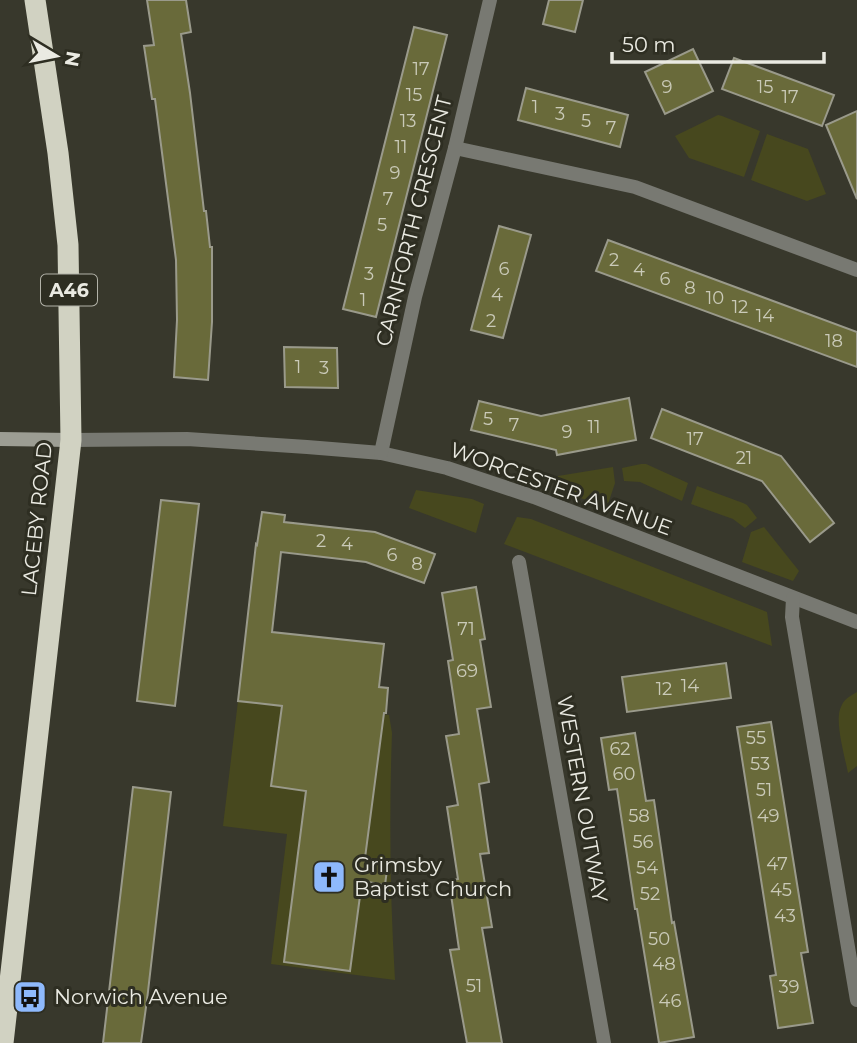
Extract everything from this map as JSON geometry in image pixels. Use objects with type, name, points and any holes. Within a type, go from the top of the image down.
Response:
[{"type":"highway","name":"LACEBY ROAD","points":[[3,1043],[71,440],[68,245],[58,152],[35,0]]},
{"type":"street","name":"CARNFORTH CRESCENT","points":[[381,453],[415,297],[455,148],[490,0]]},
{"type":"street","points":[[455,148],[635,187],[857,270]]},
{"type":"street","points":[[0,439],[71,440]]},
{"type":"street","name":"WORCESTER AVENUE","points":[[71,440],[187,439],[381,453],[447,468],[534,497],[857,622]]},
{"type":"street","name":"WESTERN OUTWAY","points":[[519,562],[604,1043]]},
{"type":"street","points":[[793,597],[794,631],[857,1000]]},
{"type":"shaded area","points":[[718,115],[760,131],[744,177],[689,158],[675,136]]},
{"type":"shaded area","points":[[767,134],[808,149],[826,194],[807,201],[751,180]]},
{"type":"shaded area","points":[[641,464],[688,483],[682,501],[640,482],[624,481],[622,468]]},
{"type":"shaded area","points":[[613,467],[615,483],[607,507],[554,489],[558,476]]},
{"type":"shaded area","points":[[697,486],[747,505],[757,518],[745,528],[733,519],[691,504]]},
{"type":"shaded area","points":[[416,490],[472,499],[484,504],[476,533],[409,508]]},
{"type":"shaded area","points":[[517,517],[531,519],[767,612],[772,646],[504,544]]},
{"type":"shaded area","points":[[764,527],[799,571],[793,581],[742,562],[751,532]]},
{"type":"shaded area","points":[[857,692],[857,766],[848,773],[839,729],[839,713],[844,702]]},
{"type":"shaded area","points":[[238,701],[389,715],[392,733],[391,856],[395,980],[271,964],[287,834],[223,826]]},
{"type":"building","points":[[147,0],[186,0],[191,32],[181,34],[204,211],[212,247],[212,322],[208,380],[174,377],[176,260],[155,99],[152,99],[144,46],[154,45]]},
{"type":"building","points":[[549,0],[583,0],[575,32],[543,24]]},
{"type":"building","points":[[414,27],[447,35],[376,317],[343,309]]},
{"type":"building","points":[[693,49],[713,91],[665,114],[645,72]]},
{"type":"building","points":[[734,58],[834,95],[822,126],[722,89]]},
{"type":"building","points":[[526,88],[628,115],[620,147],[518,120]]},
{"type":"building","points":[[857,111],[857,199],[826,125]]},
{"type":"building","points":[[499,226],[531,235],[503,338],[471,330]]},
{"type":"building","points":[[608,240],[857,332],[857,367],[596,271]]},
{"type":"building","points":[[284,347],[337,348],[338,388],[285,387]]},
{"type":"building","points":[[629,398],[636,440],[557,455],[556,450],[471,430],[479,401],[541,416]]},
{"type":"building","points":[[662,409],[781,456],[834,523],[810,542],[762,481],[651,438]]},
{"type":"building","points":[[161,500],[199,504],[175,706],[137,701]]},
{"type":"building","points":[[262,512],[285,515],[284,522],[375,532],[435,554],[424,583],[366,562],[281,552],[272,632],[384,644],[379,687],[388,688],[386,713],[365,858],[388,862],[385,885],[362,881],[350,971],[284,962],[306,791],[271,786],[282,706],[238,701]]},
{"type":"building","points":[[476,587],[485,639],[480,640],[491,707],[477,709],[489,782],[479,784],[489,853],[480,854],[492,927],[482,928],[502,1043],[467,1043],[450,950],[459,949],[449,881],[458,879],[447,807],[458,805],[446,736],[459,734],[448,661],[453,660],[442,593]]},
{"type":"building","points":[[726,663],[731,698],[627,712],[622,677]]},
{"type":"building","points":[[771,722],[808,952],[801,953],[813,1023],[778,1028],[770,976],[776,975],[737,727]]},
{"type":"building","points":[[635,733],[646,801],[654,800],[672,923],[674,922],[694,1037],[659,1043],[617,789],[609,790],[601,738]]},
{"type":"building","points":[[133,787],[171,792],[147,1000],[141,1043],[103,1043]]},
{"type":"place","name":"Grimsby Baptist Church","points":[[329,877]]},
{"type":"place","name":"Norwich Avenue","points":[[30,997]]}]
